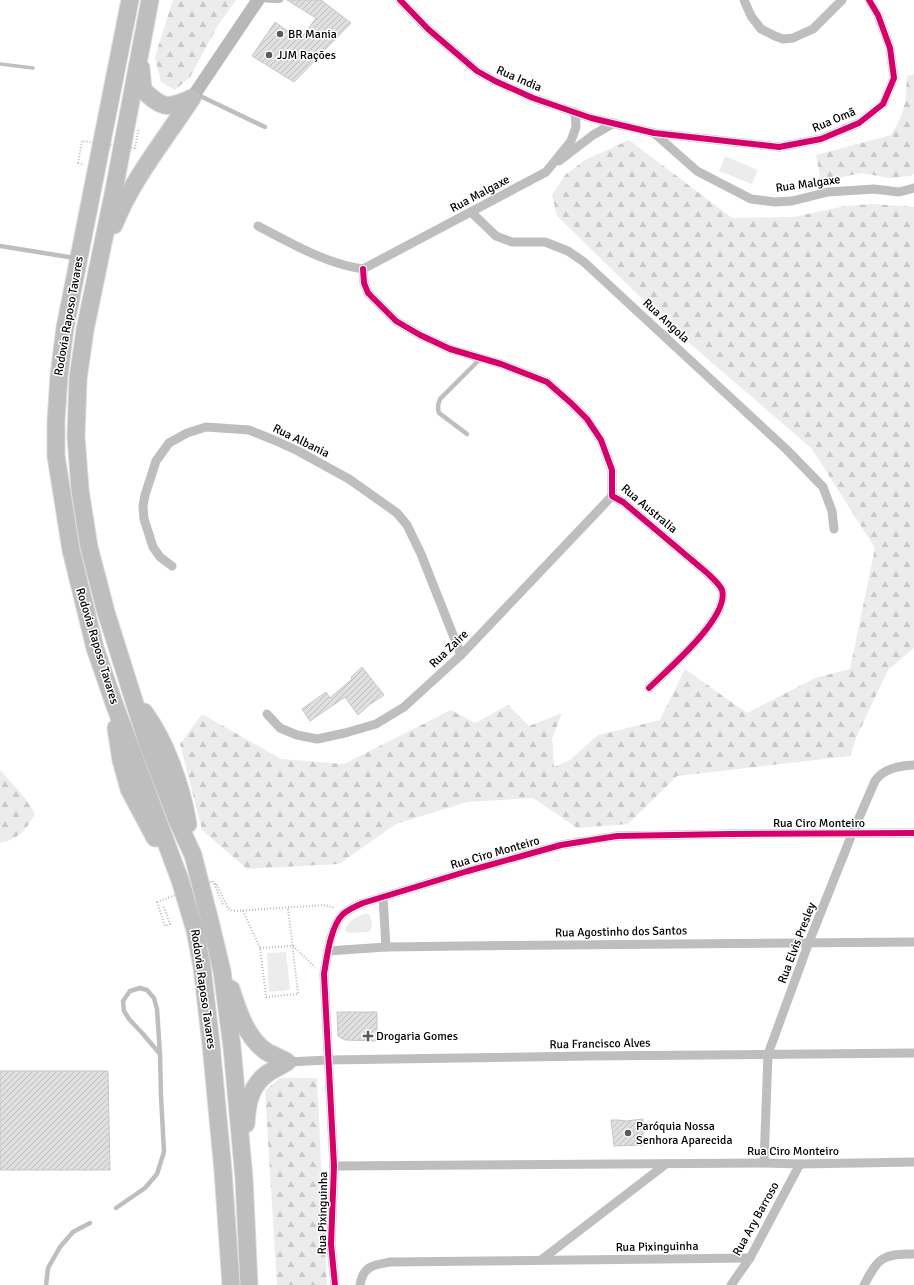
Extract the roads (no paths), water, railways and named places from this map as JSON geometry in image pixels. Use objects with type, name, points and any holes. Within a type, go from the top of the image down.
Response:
[{"type":"highway","name":"Rodovia Raposo Tavares","points":[[130,0],[65,328],[58,376],[56,456],[71,550],[95,648],[180,880],[195,930],[204,983],[222,1163],[231,1285]]},
{"type":"highway","name":"Rodovia Raposo Tavares","points":[[150,0],[114,190],[93,288],[78,378],[76,436],[80,490],[89,547],[106,612],[147,742],[177,820],[193,856],[223,979],[232,1047],[244,1178],[249,1285]]},
{"type":"highway","points":[[140,52],[143,90],[153,99],[166,106],[178,105],[194,96]]},
{"type":"highway","points":[[93,288],[109,236],[120,208],[143,171],[194,96]]},
{"type":"highway","points":[[210,921],[219,938],[226,971],[238,1010],[252,1036],[266,1051],[287,1062]]},
{"type":"highway","points":[[244,1178],[246,1111],[250,1096],[263,1076],[287,1062]]},
{"type":"main road","points":[[194,96],[258,0]]},
{"type":"street","name":"Rua India","points":[[400,0],[428,28],[477,71],[533,98],[591,118],[654,133]]},
{"type":"street","points":[[744,0],[751,16],[761,29],[783,39],[794,38],[813,29],[842,0]]},
{"type":"street","name":"Rua Omã","points":[[654,133],[779,147],[821,139],[859,123],[883,104],[894,78],[890,48],[878,16],[869,0]]},
{"type":"street","name":"Rua Malgaxe","points":[[363,269],[546,172],[571,141],[576,127],[575,112]]},
{"type":"street","points":[[546,172],[593,135],[614,123]]},
{"type":"street","name":"Rua Malgaxe","points":[[654,133],[697,170],[751,199],[775,202],[792,201],[828,192],[874,189],[899,192],[914,188]]},
{"type":"street","name":"Rua Angola","points":[[471,212],[496,236],[512,242],[545,242],[568,251],[584,262],[786,449],[823,488],[832,512],[834,529]]},
{"type":"street","points":[[258,226],[294,245],[327,259],[349,267],[363,269]]},
{"type":"street","name":"Rua Australia","points":[[363,269],[364,283],[368,293],[396,321],[420,336],[450,349],[524,372],[547,382],[587,419],[601,440],[612,470],[612,496],[623,502],[706,572],[722,589],[721,605],[716,617],[702,635],[649,688]]},
{"type":"street","name":"Rua Albania","points":[[172,566],[160,557],[153,547],[144,519],[143,506],[145,495],[156,461],[169,443],[188,432],[206,428],[249,430],[292,448],[349,479],[397,513],[407,525],[421,554],[461,655]]},
{"type":"street","name":"Rua Zaire","points":[[267,714],[280,728],[297,735],[317,739],[376,724],[404,707],[461,655],[612,496]]},
{"type":"street","name":"Rua Elvis Presley","points":[[764,1162],[768,1054],[809,942],[875,781],[880,774],[898,766],[914,765]]},
{"type":"street","name":"Rua Ciro Monteiro","points":[[914,833],[617,836],[561,845],[468,871],[363,904],[348,911],[343,914],[336,924],[328,951],[324,974],[334,1166],[764,1162],[800,1164],[914,1162]]},
{"type":"street","points":[[383,898],[386,947]]},
{"type":"street","name":"Rua Agostinho dos Santos","points":[[328,951],[386,947],[914,942]]},
{"type":"street","name":"Rua Francisco Alves","points":[[287,1062],[328,1060],[914,1053]]},
{"type":"street","points":[[541,1260],[666,1164]]},
{"type":"street","name":"Rua Ary Barroso","points":[[731,1285],[750,1258],[800,1164]]},
{"type":"street","name":"Rua Pixinguinha","points":[[334,1166],[331,1244],[336,1285]]},
{"type":"street","points":[[864,1285],[875,1265],[884,1258],[896,1254],[914,1254]]},
{"type":"street","name":"Rua Pixinguinha","points":[[360,1285],[366,1270],[374,1265],[390,1262],[750,1258]]},
{"type":"lane","points":[[263,0],[282,0]]},
{"type":"lane","points":[[194,96],[265,127]]},
{"type":"lane","points":[[0,246],[79,259]]},
{"type":"lane","points":[[467,434],[439,413],[438,404],[440,399],[481,358]]},
{"type":"lane","points":[[116,1208],[145,1188],[157,1174],[164,1152],[160,1054],[157,1009],[154,998],[147,990],[140,988],[130,991],[123,1001],[124,1011],[129,1019],[160,1054]]},
{"type":"lane","points":[[46,1285],[48,1268],[60,1247],[73,1232],[90,1223]]},
{"type":"waterway","points":[[0,64],[33,68]]},
{"type":"place","name":"BR Mania","points":[[280,34]]},
{"type":"place","name":"JJM Rações","points":[[269,55]]},
{"type":"place","name":"Drogaria Gomes","points":[[368,1036]]},
{"type":"place","name":"Paróquia Nossa Senhora Aparecida","points":[[628,1133]]}]
